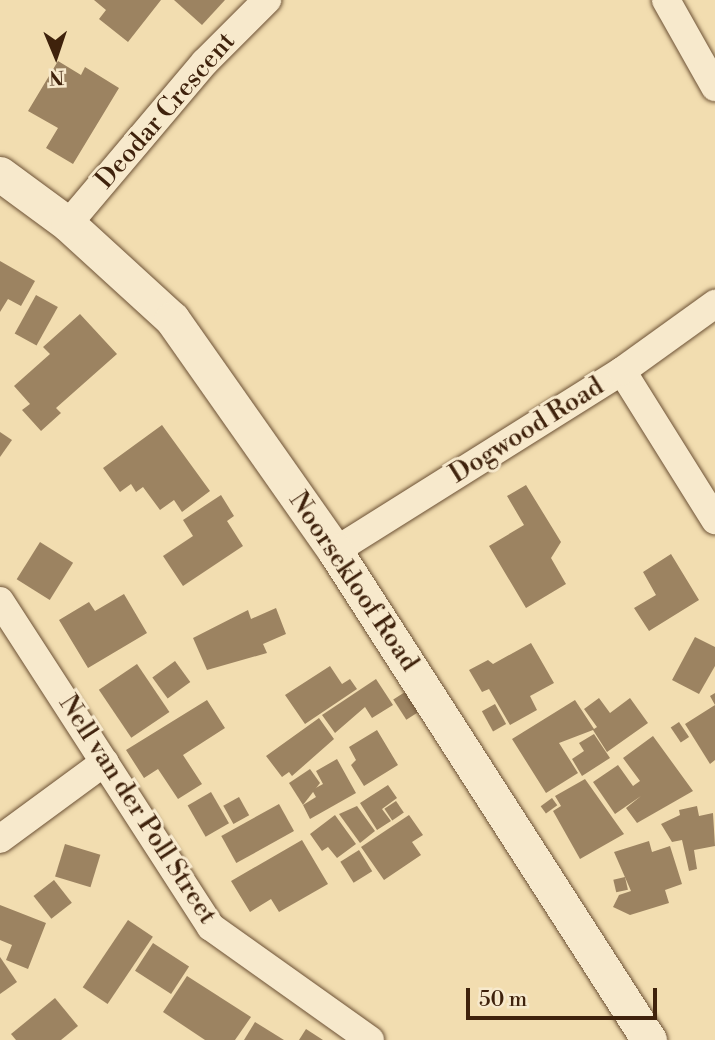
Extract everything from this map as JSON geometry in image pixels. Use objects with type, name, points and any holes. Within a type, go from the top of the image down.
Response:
[{"type":"street","name":"Deodar Crescent","points":[[68,224],[205,62],[267,0]]},
{"type":"street","points":[[666,0],[715,87]]},
{"type":"street","name":"Noorsekloof Road","points":[[0,174],[68,224],[172,319],[335,551],[649,1040]]},
{"type":"street","name":"Dogwood Road","points":[[335,551],[622,371],[715,304]]},
{"type":"street","points":[[622,371],[715,520]]},
{"type":"street","name":"Nell van der Poll Street","points":[[0,601],[211,927],[370,1040]]},
{"type":"street","points":[[0,839],[105,762]]},
{"type":"building","points":[[94,0],[161,0],[128,42],[99,19],[106,10]]},
{"type":"building","points":[[174,0],[225,0],[202,25]]},
{"type":"building","points":[[58,61],[81,75],[85,67],[119,88],[73,164],[46,148],[58,128],[28,111]]},
{"type":"building","points":[[0,261],[35,281],[21,306],[8,299],[0,312]]},
{"type":"building","points":[[36,295],[58,307],[37,346],[15,333]]},
{"type":"building","points":[[80,314],[117,354],[56,408],[61,413],[41,431],[22,410],[30,404],[14,386],[50,354],[43,347]]},
{"type":"building","points":[[162,425],[210,491],[182,512],[174,500],[160,510],[143,487],[136,492],[131,484],[120,492],[103,468]]},
{"type":"building","points":[[0,432],[12,440],[0,457]]},
{"type":"building","points":[[526,485],[561,542],[551,558],[566,584],[526,608],[489,546],[524,525],[507,496]]},
{"type":"building","points":[[221,495],[234,516],[227,521],[243,546],[183,586],[163,556],[193,536],[183,520]]},
{"type":"building","points":[[40,542],[73,563],[50,600],[17,579]]},
{"type":"building","points":[[671,554],[699,600],[649,631],[634,608],[656,595],[643,572]]},
{"type":"building","points":[[124,594],[147,633],[88,668],[59,620],[89,602],[95,611]]},
{"type":"building","points":[[276,608],[286,634],[263,644],[267,653],[207,670],[193,638],[248,610],[251,619]]},
{"type":"building","points":[[695,637],[715,647],[715,666],[699,694],[672,680]]},
{"type":"building","points":[[531,643],[554,683],[530,696],[537,710],[510,725],[489,689],[482,692],[469,670],[488,660],[493,664]]},
{"type":"building","points":[[175,661],[190,682],[168,698],[152,677]]},
{"type":"building","points":[[137,664],[169,712],[131,738],[99,690]]},
{"type":"building","points":[[330,666],[342,684],[350,679],[357,689],[305,724],[285,695]]},
{"type":"building","points":[[376,679],[393,705],[372,718],[365,707],[335,733],[322,715]]},
{"type":"building","points":[[405,692],[418,712],[406,720],[393,700]]},
{"type":"building","points":[[599,698],[610,713],[630,698],[648,723],[607,752],[593,730],[559,743],[578,773],[546,793],[512,739],[575,700],[594,729],[597,727],[584,709]]},
{"type":"building","points":[[207,700],[225,728],[183,755],[202,784],[178,799],[158,769],[144,778],[126,750]]},
{"type":"building","points":[[495,704],[506,724],[493,731],[482,711]]},
{"type":"building","points":[[715,705],[715,760],[710,764],[685,724]]},
{"type":"building","points":[[319,718],[334,739],[292,776],[289,772],[282,777],[266,756]]},
{"type":"building","points":[[679,722],[689,737],[681,743],[671,728]]},
{"type":"building","points":[[377,730],[398,765],[364,786],[351,765],[356,760],[349,747]]},
{"type":"building","points":[[594,734],[610,758],[582,776],[572,759],[584,751],[579,743]]},
{"type":"building","points":[[653,736],[693,791],[637,823],[626,808],[641,796],[615,814],[593,782],[618,765],[633,786],[640,781],[623,758]]},
{"type":"building","points":[[337,759],[356,793],[310,819],[303,805],[316,797],[312,790],[323,784],[316,771]]},
{"type":"building","points":[[310,769],[320,783],[303,805],[289,783]]},
{"type":"building","points":[[585,779],[624,834],[580,859],[553,811],[561,806],[555,796]]},
{"type":"building","points":[[388,785],[397,798],[382,809],[391,821],[377,830],[360,803]]},
{"type":"building","points":[[211,792],[229,823],[206,837],[188,806]]},
{"type":"building","points":[[239,797],[249,815],[233,824],[223,806]]},
{"type":"building","points":[[552,798],[557,805],[546,814],[541,806]]},
{"type":"building","points":[[396,801],[404,813],[392,820],[384,809]]},
{"type":"building","points":[[279,804],[294,831],[236,863],[221,836]]},
{"type":"building","points":[[357,806],[375,831],[360,843],[339,814]]},
{"type":"building","points":[[697,806],[699,816],[713,813],[715,846],[694,850],[697,869],[689,871],[682,840],[672,842],[661,824],[680,815],[679,810]]},
{"type":"building","points":[[335,815],[356,844],[337,858],[328,847],[322,851],[310,834]]},
{"type":"building","points":[[409,815],[423,835],[412,842],[421,855],[384,880],[361,847]]},
{"type":"building","points":[[302,840],[328,884],[279,912],[271,899],[250,912],[231,881]]},
{"type":"building","points":[[649,841],[652,852],[670,846],[682,884],[665,890],[669,903],[630,915],[613,907],[619,895],[631,891],[614,852]]},
{"type":"building","points":[[65,844],[100,855],[90,887],[55,877]]},
{"type":"building","points":[[359,850],[372,871],[354,883],[340,862]]},
{"type":"building","points":[[625,877],[628,890],[616,892],[613,880]]},
{"type":"building","points":[[54,880],[72,903],[51,919],[34,896]]},
{"type":"building","points":[[0,905],[46,923],[28,969],[6,960],[12,945],[0,940]]},
{"type":"building","points":[[128,920],[153,937],[108,1004],[83,987]]},
{"type":"building","points":[[153,943],[189,966],[171,994],[135,971]]},
{"type":"building","points":[[0,957],[17,982],[0,994]]},
{"type":"building","points":[[187,976],[251,1017],[235,1040],[205,1040],[163,1012]]},
{"type":"building","points":[[55,998],[78,1026],[61,1040],[16,1040],[11,1034]]},
{"type":"building","points":[[255,1022],[284,1040],[244,1040]]},
{"type":"building","points":[[306,1029],[323,1040],[299,1040]]}]
